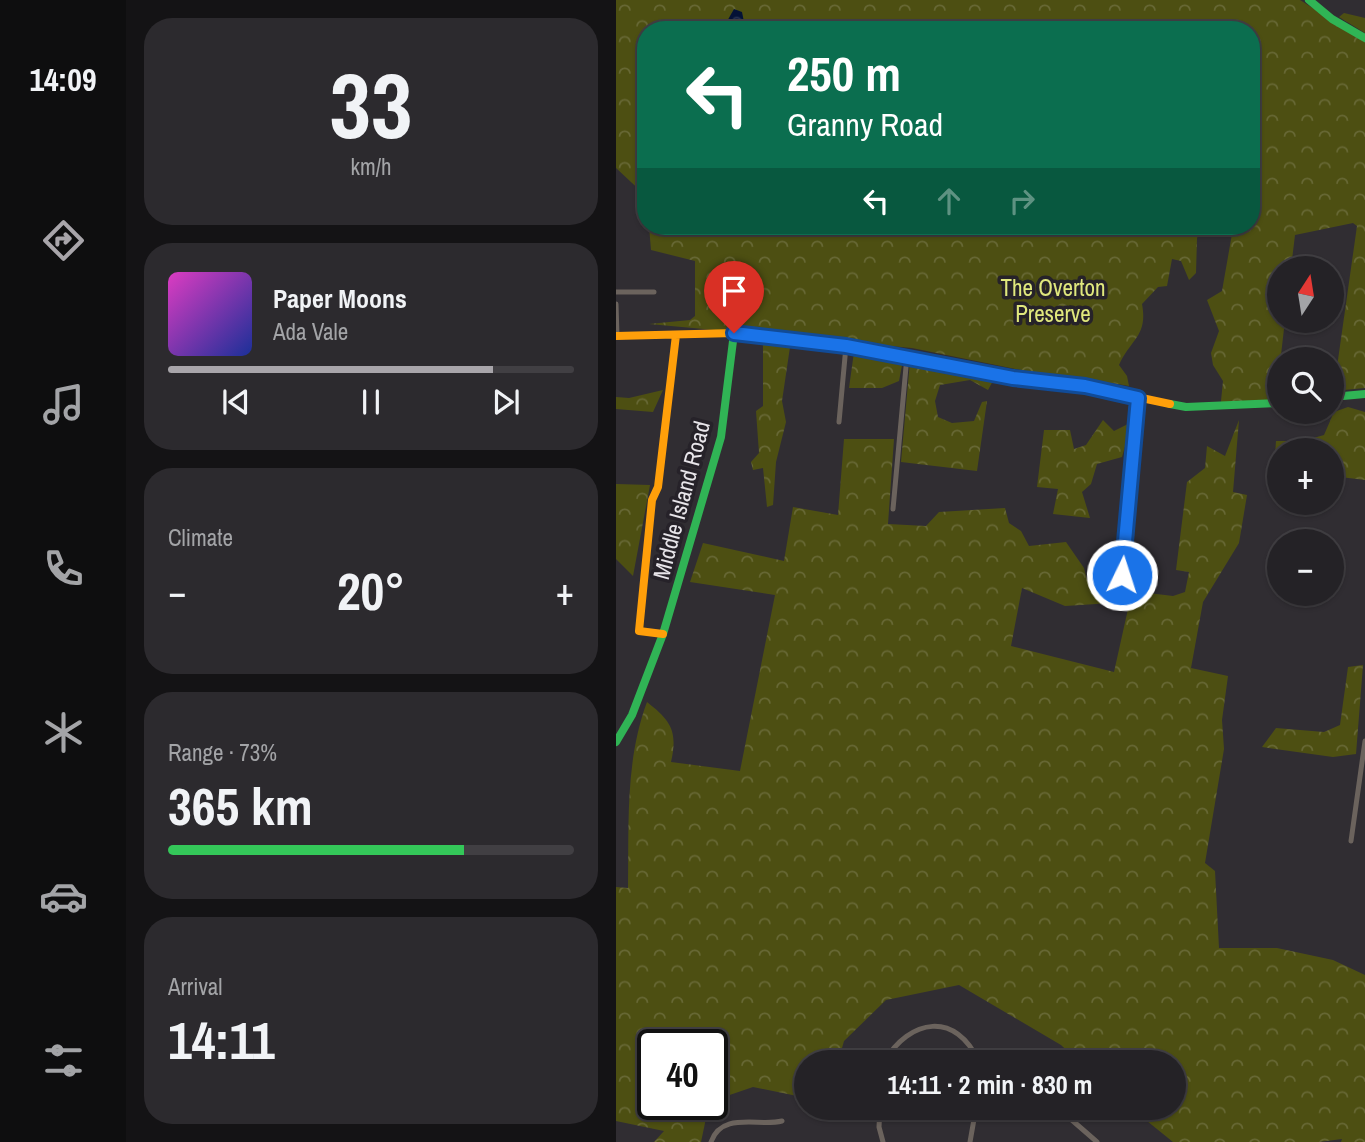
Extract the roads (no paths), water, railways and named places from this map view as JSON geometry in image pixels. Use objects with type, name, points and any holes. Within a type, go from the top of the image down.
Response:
[{"type":"street","points":[[1309,0],[1332,19],[1365,38]]},
{"type":"street","points":[[616,292],[654,292]]},
{"type":"street","points":[[616,304],[616,336],[734,333],[846,346],[1013,378],[1085,386],[1186,407],[1267,404]]},
{"type":"street","name":"Middle Island Road","points":[[616,742],[632,715],[663,634],[721,438],[734,333]]},
{"type":"street","points":[[663,634],[639,631],[652,500],[658,487],[676,335]]},
{"type":"street","points":[[839,422],[846,346]]},
{"type":"street","points":[[893,509],[907,356]]},
{"type":"street","points":[[1344,396],[1365,394]]},
{"type":"street","points":[[1118,606],[1138,398]]},
{"type":"street","points":[[1351,841],[1365,741]]},
{"type":"street","points":[[892,1050],[909,1032],[925,1027],[943,1028],[957,1034],[973,1050]]},
{"type":"street","points":[[879,1120],[883,1142]]},
{"type":"street","points":[[970,1142],[974,1120]]},
{"type":"street","points":[[1072,1120],[1097,1142]]},
{"type":"street","points":[[711,1142],[713,1136],[730,1124],[782,1121]]},
{"type":"water","points":[[734,9],[742,12],[744,21],[727,21]]},
{"type":"park label","name":"The Overton Preserve","points":[[1053,300]]}]
